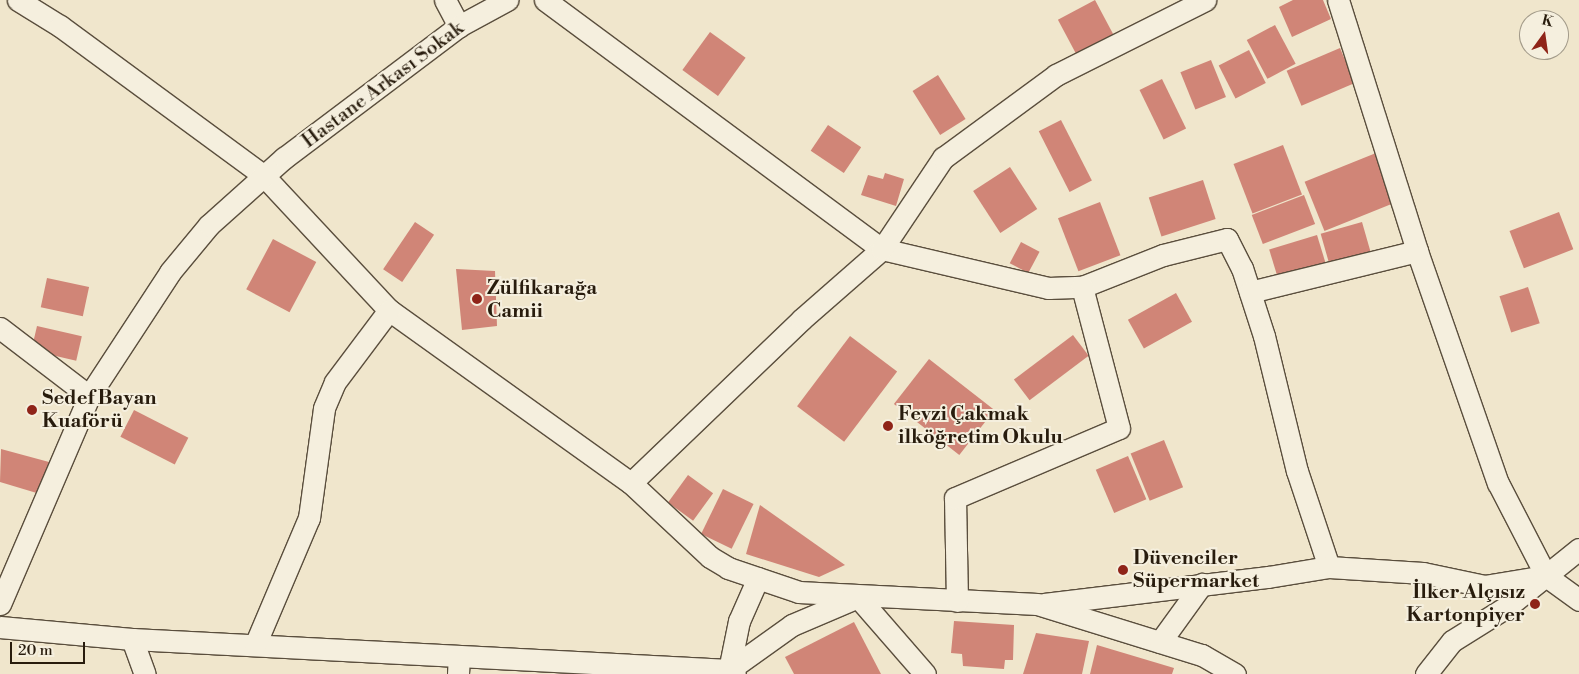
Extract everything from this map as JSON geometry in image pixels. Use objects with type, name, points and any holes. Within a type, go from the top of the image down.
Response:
[{"type":"street","points":[[18,0],[60,26],[262,176],[389,310],[631,483],[710,557],[728,568],[799,592],[858,597],[1037,604],[1329,566],[1423,573],[1484,586],[1546,576]]},
{"type":"street","points":[[445,0],[459,26]]},
{"type":"street","name":"Hastane Arkası Sokak","points":[[0,604],[88,396],[170,272],[209,225],[262,176],[459,26],[507,0]]},
{"type":"street","points":[[545,0],[882,250],[1048,288],[1082,287],[1163,255],[1227,238],[1250,292],[1298,471],[1329,566]]},
{"type":"street","points":[[631,483],[802,319],[882,250],[943,158],[1056,75],[1205,0]]},
{"type":"street","points":[[1338,0],[1417,250],[1498,483],[1546,576],[1579,600]]},
{"type":"street","points":[[1250,292],[1417,250]]},
{"type":"street","points":[[957,601],[955,498],[1119,428],[1082,287]]},
{"type":"street","points":[[255,645],[309,518],[324,408],[335,382],[389,310]]},
{"type":"street","points":[[0,328],[88,396]]},
{"type":"street","points":[[1426,674],[1452,641],[1508,606],[1579,549]]},
{"type":"street","points":[[732,672],[739,621],[758,578]]},
{"type":"street","points":[[1160,642],[1202,584]]},
{"type":"street","points":[[0,627],[132,639],[255,645],[459,665],[732,672],[785,628],[858,597]]},
{"type":"street","points":[[858,597],[925,674]]},
{"type":"street","points":[[1037,604],[1202,655],[1235,674]]},
{"type":"street","points":[[132,639],[145,674]]},
{"type":"building","points":[[1095,0],[1114,35],[1077,55],[1058,20]]},
{"type":"building","points":[[1293,0],[1323,0],[1331,19],[1292,37],[1279,7]]},
{"type":"building","points":[[1275,25],[1296,64],[1267,79],[1247,40]]},
{"type":"building","points":[[710,32],[746,58],[718,96],[682,70]]},
{"type":"building","points":[[1340,48],[1355,83],[1301,106],[1287,71]]},
{"type":"building","points":[[1249,50],[1266,83],[1236,98],[1219,65]]},
{"type":"building","points":[[1211,60],[1226,97],[1195,109],[1180,72]]},
{"type":"building","points":[[938,75],[966,119],[940,135],[913,91]]},
{"type":"building","points":[[1162,79],[1186,128],[1164,139],[1140,90]]},
{"type":"building","points":[[1061,120],[1092,181],[1070,192],[1039,131]]},
{"type":"building","points":[[828,125],[861,147],[844,173],[811,151]]},
{"type":"building","points":[[1283,145],[1302,194],[1253,213],[1234,164]]},
{"type":"building","points":[[1376,153],[1396,202],[1324,231],[1305,182]]},
{"type":"building","points":[[1010,167],[1037,209],[1000,233],[973,191]]},
{"type":"building","points":[[885,173],[904,179],[896,206],[861,195],[868,175],[883,179]]},
{"type":"building","points":[[1203,180],[1216,219],[1161,237],[1149,198]]},
{"type":"building","points":[[1304,195],[1315,224],[1263,244],[1252,215]]},
{"type":"building","points":[[1100,202],[1120,255],[1078,271],[1058,218]]},
{"type":"building","points":[[1559,212],[1573,249],[1524,268],[1510,231]]},
{"type":"building","points":[[415,222],[434,235],[402,282],[383,269]]},
{"type":"building","points":[[1362,222],[1371,254],[1330,266],[1321,234]]},
{"type":"building","points":[[1317,235],[1326,265],[1278,279],[1269,250]]},
{"type":"building","points":[[273,239],[316,262],[290,312],[246,289]]},
{"type":"building","points":[[1021,242],[1040,252],[1028,273],[1010,263]]},
{"type":"building","name":"Zülfikarağa Camii","points":[[456,269],[495,271],[497,326],[462,330]]},
{"type":"building","points":[[47,278],[89,287],[83,316],[41,307]]},
{"type":"building","points":[[1528,287],[1540,323],[1511,332],[1499,296]]},
{"type":"building","points":[[1176,293],[1192,322],[1144,349],[1128,320]]},
{"type":"building","points":[[37,326],[82,336],[76,361],[31,350]]},
{"type":"building","points":[[1073,335],[1089,356],[1030,400],[1014,380]]},
{"type":"building","points":[[850,336],[897,372],[844,442],[797,406]]},
{"type":"building","points":[[929,359],[994,410],[959,455],[894,404]]},
{"type":"building","points":[[134,410],[188,438],[175,464],[120,437]]},
{"type":"building","points":[[1164,440],[1183,487],[1150,501],[1131,453]]},
{"type":"building","points":[[1,449],[49,462],[40,494],[0,482]]},
{"type":"building","points":[[1128,456],[1146,499],[1114,513],[1096,470]]},
{"type":"building","points":[[688,475],[713,493],[693,521],[668,503]]},
{"type":"building","points":[[723,489],[754,504],[732,549],[701,534]]},
{"type":"building","points":[[760,505],[845,565],[819,577],[746,554]]},
{"type":"building","points":[[954,621],[1014,625],[1013,660],[1005,660],[1004,669],[963,666],[962,654],[951,653]]},
{"type":"building","points":[[854,622],[881,674],[794,674],[785,657]]},
{"type":"building","points":[[1036,633],[1089,641],[1082,674],[1023,674]]},
{"type":"building","points":[[1097,645],[1174,668],[1172,674],[1090,674]]},
{"type":"place","name":"Zülfikarağa Camii","points":[[477,299]]},
{"type":"place","name":"Sedef Bayan Kuaförü","points":[[32,410]]},
{"type":"place","name":"Fevzi Çakmak ilköğretim Okulu","points":[[888,426]]},
{"type":"place","name":"Düvenciler Süpermarket","points":[[1123,570]]},
{"type":"place","name":"İlker Alçısız Kartonpiyer","points":[[1535,604]]}]
